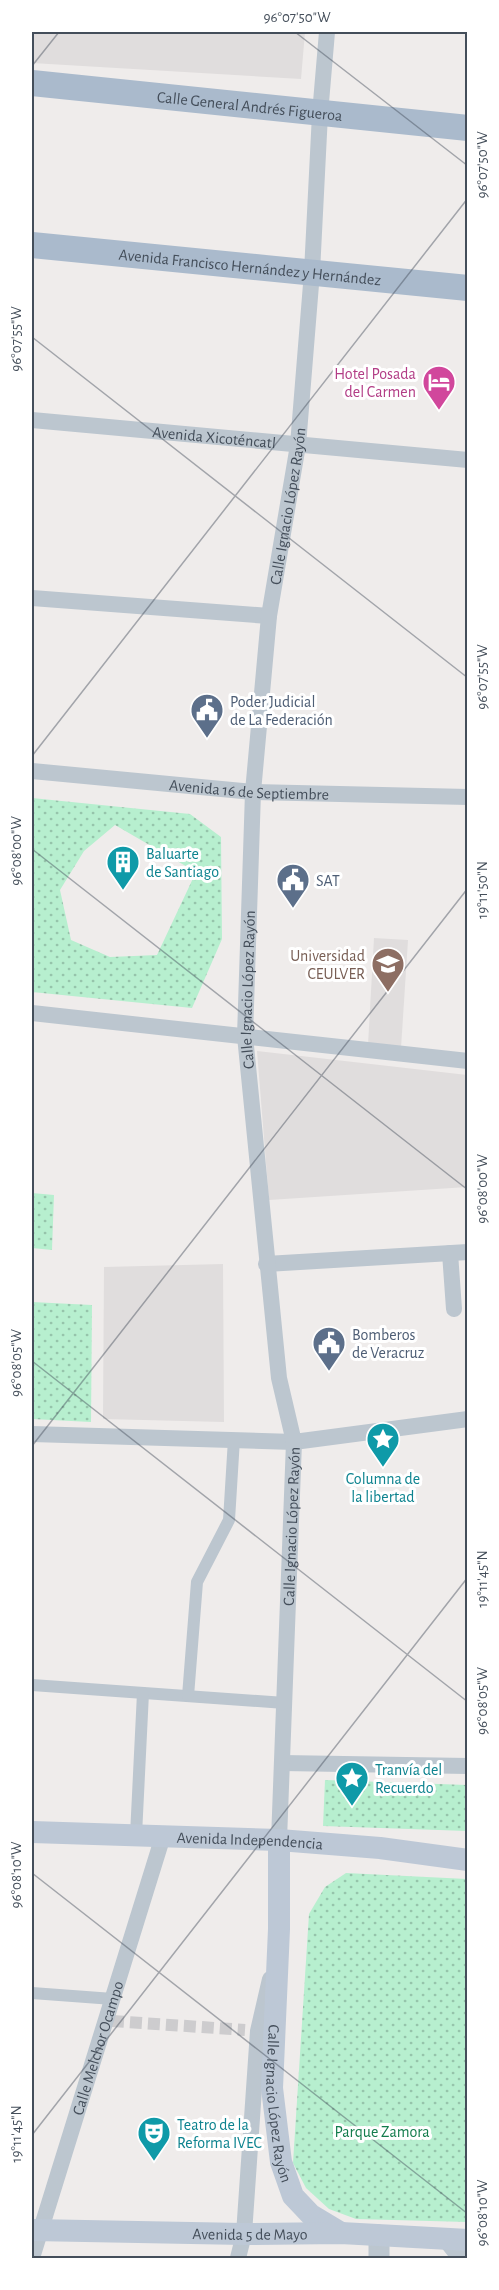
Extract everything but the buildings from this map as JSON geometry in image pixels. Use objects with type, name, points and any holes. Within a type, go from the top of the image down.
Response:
[{"type":"main road","name":"Calle General Andrés Figueroa","points":[[32,83],[468,128]]},
{"type":"main road","name":"Avenida Francisco Hernández y Hernández","points":[[32,244],[468,288]]},
{"type":"main road","name":"Avenida Independencia","points":[[32,1832],[279,1839],[380,1848],[468,1860]]},
{"type":"main road","name":"Calle Ignacio López Rayón","points":[[279,1839],[279,1929],[272,2088],[281,2162],[293,2196],[311,2215],[341,2233]]},
{"type":"main road","name":"Avenida 5 de Mayo","points":[[36,2230],[244,2234],[341,2233],[458,2240]]},
{"type":"street","name":"Calle Ignacio López Rayón","points":[[279,1839],[294,1442],[279,1378],[245,1036],[253,792],[269,616],[298,445],[312,272],[320,114],[327,32]]},
{"type":"street","name":"Avenida Xicoténcatl","points":[[32,420],[468,460]]},
{"type":"street","points":[[32,598],[269,616]]},
{"type":"street","name":"Avenida 16 de Septiembre","points":[[32,771],[253,792],[468,797]]},
{"type":"street","points":[[32,1013],[468,1061]]},
{"type":"street","points":[[266,1264],[468,1252]]},
{"type":"street","points":[[450,1253],[454,1309]]},
{"type":"street","points":[[32,1434],[294,1442],[468,1419]]},
{"type":"street","points":[[188,1696],[196,1582],[229,1520],[234,1439]]},
{"type":"street","points":[[32,1685],[285,1703]]},
{"type":"street","points":[[136,1835],[143,1693]]},
{"type":"street","points":[[282,1763],[468,1766]]},
{"type":"street","name":"Calle Melchor Ocampo","points":[[32,2259],[36,2230],[109,2020],[112,1999],[163,1836]]},
{"type":"street","name":"Calle Ignacio López Rayón","points":[[237,2259],[244,2234],[252,2031],[277,1949]]},
{"type":"street","points":[[32,1993],[112,1999]]},
{"type":"street","points":[[379,2235],[379,2259]]},
{"type":"street","points":[[458,2240],[463,2259]]},
{"type":"shaded area","points":[[32,32],[305,32],[301,79],[32,63]]},
{"type":"shaded area","name":"Universidad CEULVER","points":[[374,938],[408,940],[401,1048],[368,1045]]},
{"type":"shaded area","points":[[257,1051],[467,1075],[467,1187],[269,1200]]},
{"type":"shaded area","points":[[223,1264],[224,1422],[103,1419],[104,1267]]},
{"type":"green space","points":[[32,798],[190,814],[221,837],[222,939],[192,1008],[32,992]],"holes":[[[115,825],[196,872],[157,955],[110,957],[71,940],[60,890],[84,851]]]},
{"type":"green space","points":[[32,1193],[54,1195],[52,1250],[32,1248]]},
{"type":"green space","points":[[32,1302],[92,1305],[91,1422],[32,1419]]},
{"type":"green space","points":[[325,1780],[467,1785],[467,1831],[323,1826]]},
{"type":"green space","name":"Parque Zamora","points":[[346,1873],[467,1879],[467,2222],[356,2219],[329,2209],[306,2188],[293,2163],[309,1914],[325,1887]]},
{"type":"tunnel","points":[[112,2021],[245,2030]]},
{"type":"place","name":"Hotel Posada del Carmen","points":[[439,411]]},
{"type":"place","name":"Poder Judicial de La Federación","points":[[207,739]]},
{"type":"place","name":"Baluarte de Santiago","points":[[123,891]]},
{"type":"place","name":"SAT","points":[[293,909]]},
{"type":"place","name":"Universidad CEULVER","points":[[388,993]]},
{"type":"place","name":"Bomberos de Veracruz","points":[[329,1372]]},
{"type":"place","name":"Columna de la libertad","points":[[383,1468]]},
{"type":"place","name":"Tranvía del Recuerdo","points":[[352,1807]]},
{"type":"place","name":"Teatro de la Reforma IVEC","points":[[154,2162]]}]
